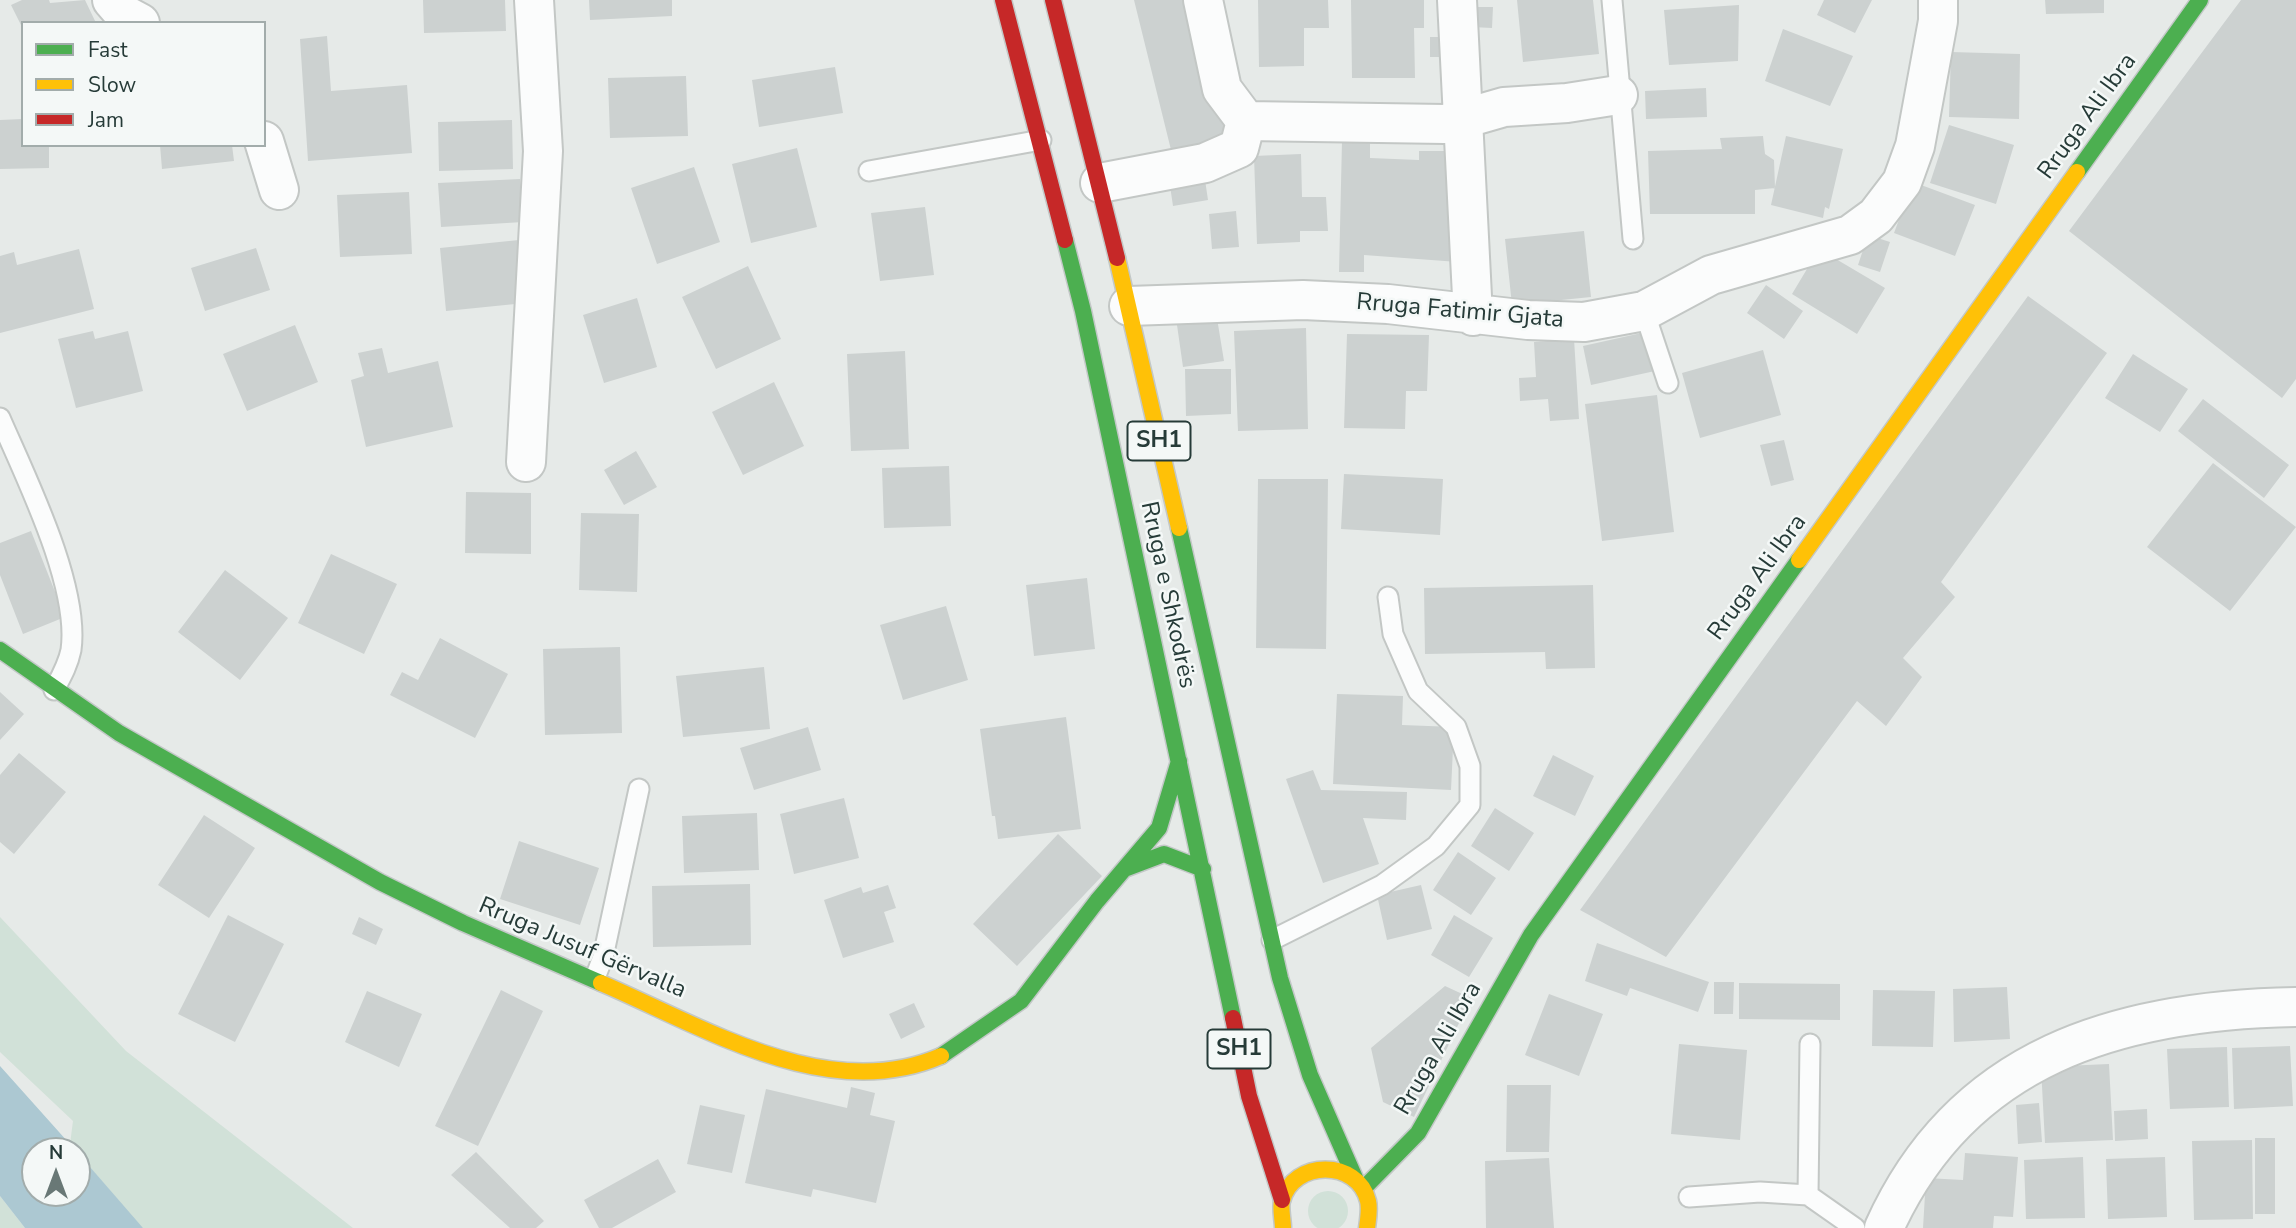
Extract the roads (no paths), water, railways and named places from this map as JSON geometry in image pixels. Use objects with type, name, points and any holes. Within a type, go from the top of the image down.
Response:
[{"type":"street","points":[[112,0],[125,15],[136,21]]},
{"type":"street","points":[[526,462],[543,150],[534,0]]},
{"type":"street","name":"Rruga e Shkodrës","points":[[1003,0],[1083,311],[1249,1096],[1282,1200]]},
{"type":"street","name":"Rruga e Shkodrës","points":[[1053,0],[1129,306],[1272,940],[1310,1075],[1360,1183]]},
{"type":"street","points":[[1203,0],[1222,89],[1246,121]]},
{"type":"street","points":[[1457,0],[1473,316]]},
{"type":"street","name":"Rruga Fatimir Gjata","points":[[1129,306],[1303,300],[1388,304],[1473,316],[1584,323],[1644,311],[1711,275],[1850,234],[1877,216],[1902,183],[1915,146],[1938,21],[1938,0]]},
{"type":"street","name":"Rruga Ali Ibra","points":[[1360,1183],[1418,1133],[1531,935],[2200,0]]},
{"type":"street","points":[[1246,121],[1445,124],[1504,107],[1567,103],[1618,95]]},
{"type":"street","points":[[1100,183],[1205,163],[1239,148],[1246,121]]},
{"type":"street","points":[[266,147],[279,190]]},
{"type":"street","name":"Rruga Jusuf Gërvalla","points":[[0,650],[54,690],[142,747],[380,882],[463,923],[786,1061],[824,1069],[898,1069],[949,1053],[1021,1001],[1159,828],[1180,761]]},
{"type":"street","points":[[1126,868],[1164,854],[1203,869]]},
{"type":"street","points":[[1884,1228],[1902,1189],[1935,1141],[1980,1098],[2045,1059],[2096,1035],[2157,1020],[2228,1009],[2296,1007]]},
{"type":"street","points":[[1282,1200],[1288,1186],[1313,1168],[1329,1167],[1360,1183]]},
{"type":"street","name":"SH1","points":[[1360,1183],[1373,1222]]},
{"type":"street","name":"SH1","points":[[1282,1200],[1283,1228]]},
{"type":"lane","points":[[1612,0],[1618,95],[1633,239]]},
{"type":"lane","points":[[869,172],[1041,140]]},
{"type":"lane","points":[[1644,311],[1668,383]]},
{"type":"lane","points":[[0,418],[36,501],[64,586],[71,649],[66,667],[54,690]]},
{"type":"lane","points":[[1272,940],[1382,885],[1436,846],[1470,805],[1470,766],[1456,727],[1418,691],[1393,634],[1388,597]]},
{"type":"lane","points":[[595,978],[603,957],[639,789]]},
{"type":"lane","points":[[1808,1195],[1810,1044]]},
{"type":"lane","points":[[1689,1197],[1760,1192],[1808,1195],[1855,1228]]},
{"type":"water","points":[[0,1066],[63,1137],[21,1137],[21,1207],[91,1207],[91,1168],[143,1228],[25,1228],[0,1196]]}]
